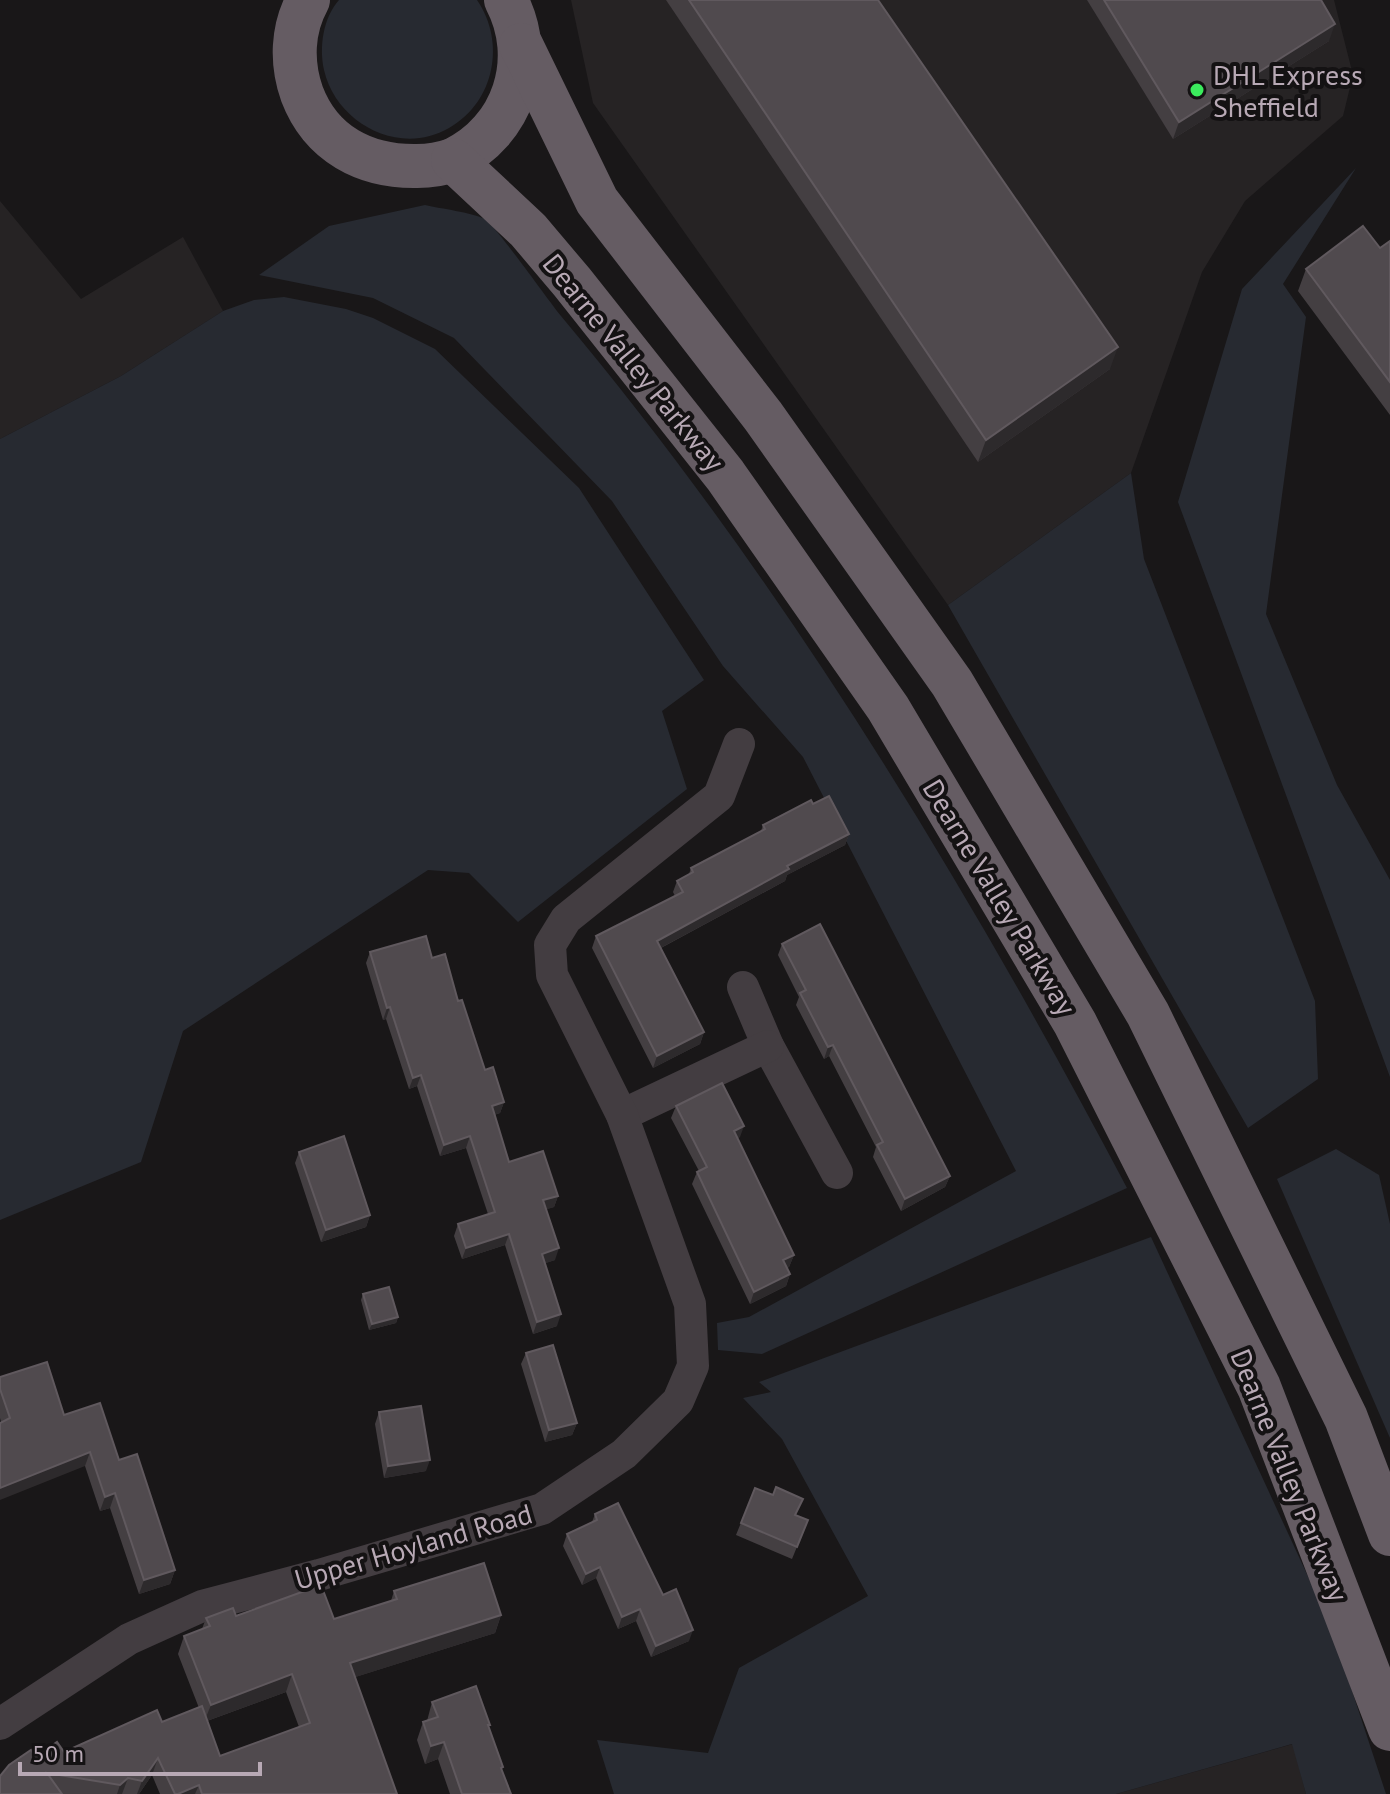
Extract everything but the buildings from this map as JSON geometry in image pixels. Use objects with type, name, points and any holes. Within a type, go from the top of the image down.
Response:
[{"type":"highway","points":[[273,0],[294,41]]},
{"type":"highway","points":[[308,0],[301,12],[294,41],[296,76],[308,110],[330,137],[359,157],[393,167],[428,166],[453,160],[488,134],[507,108],[519,78],[515,15]]},
{"type":"highway","points":[[515,15],[597,201],[763,416],[952,683],[1148,1014],[1346,1418],[1390,1534]]},
{"type":"highway","name":"Dearne Valley Parkway","points":[[453,160],[528,230],[582,294],[725,475],[888,708],[1075,1023],[1259,1387],[1390,1729]]},
{"type":"street","name":"Upper Hoyland Road","points":[[0,1724],[129,1639],[202,1606],[542,1509],[624,1454],[678,1401],[693,1366],[690,1304],[622,1115],[552,975],[550,945],[566,919],[719,796],[739,744]]},
{"type":"street","points":[[743,987],[768,1046],[837,1173]]},
{"type":"street","points":[[622,1115],[768,1046]]},
{"type":"shaded area","points":[[339,0],[477,0],[486,16],[493,52],[486,87],[477,103],[465,117],[449,128],[430,136],[410,139],[372,130],[356,119],[342,106],[324,70],[322,42],[329,15]]},
{"type":"shaded area","points":[[571,0],[1334,0],[1353,75],[1343,116],[1245,201],[1202,272],[1131,473],[948,605],[593,103]]},
{"type":"shaded area","points":[[1356,168],[1283,284],[1306,317],[1266,614],[1337,785],[1390,880],[1390,1077],[1178,502],[1242,289]]},
{"type":"shaded area","points":[[0,201],[81,299],[183,237],[223,311],[121,376],[0,439]]},
{"type":"shaded area","points":[[425,205],[472,214],[491,224],[721,521],[867,737],[936,848],[1002,960],[1127,1188],[762,1354],[718,1350],[717,1323],[749,1317],[1016,1171],[803,757],[723,666],[612,501],[454,338],[373,298],[259,275],[329,226]]},
{"type":"shaded area","points":[[284,297],[346,309],[373,318],[435,349],[579,488],[704,680],[662,711],[687,789],[518,922],[469,873],[428,870],[183,1031],[141,1162],[0,1220],[0,439],[121,376],[223,311],[254,300]]},
{"type":"shaded area","points":[[1131,473],[1144,559],[1315,1001],[1318,1079],[1248,1128],[948,605]]},
{"type":"shaded area","points":[[1336,1149],[1379,1175],[1390,1224],[1390,1438],[1277,1179]]},
{"type":"shaded area","points":[[1151,1237],[1330,1624],[1386,1794],[1306,1794],[1292,1744],[1116,1794],[614,1794],[597,1740],[708,1753],[739,1668],[868,1596],[782,1439],[743,1398],[771,1392],[759,1382]]},
{"type":"shaded area","points":[[1293,1744],[1306,1794],[1116,1794]]},
{"type":"place","name":"DHL Express Sheffield","points":[[1197,90]]}]
